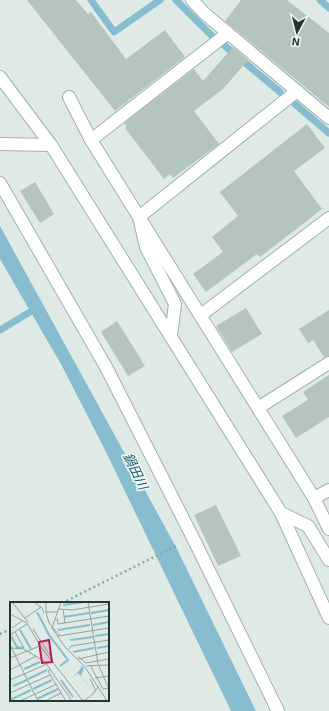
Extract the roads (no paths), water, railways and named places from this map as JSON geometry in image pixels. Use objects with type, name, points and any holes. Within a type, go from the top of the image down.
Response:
[{"type":"street","points":[[192,0],[204,13],[329,118]]},
{"type":"street","points":[[91,140],[228,33]]},
{"type":"street","points":[[0,76],[51,145],[281,513],[329,618]]},
{"type":"street","points":[[139,217],[297,91]]},
{"type":"street","points":[[69,97],[91,140],[314,498],[329,529]]},
{"type":"street","points":[[0,144],[51,145]]},
{"type":"street","points":[[0,183],[106,367],[193,538],[278,711]]},
{"type":"street","points":[[139,217],[146,247],[175,304],[171,336]]},
{"type":"street","points":[[200,315],[329,218]]},
{"type":"street","points":[[258,408],[329,363]]},
{"type":"street","points":[[314,498],[329,490]]},
{"type":"street","points":[[281,513],[308,526],[329,560]]},
{"type":"water","points":[[0,226],[176,547],[256,711],[231,711],[105,450],[62,366],[0,259]]},
{"type":"waterway","points":[[91,0],[114,32],[160,0]]},
{"type":"waterway","points":[[176,0],[212,36]]},
{"type":"waterway","points":[[320,0],[329,8]]},
{"type":"waterway","points":[[225,46],[280,92]]},
{"type":"waterway","points":[[295,104],[329,133]]},
{"type":"waterway","points":[[0,330],[30,312]]},
{"type":"water label","name":"鍋田川","points":[[136,471]]}]
